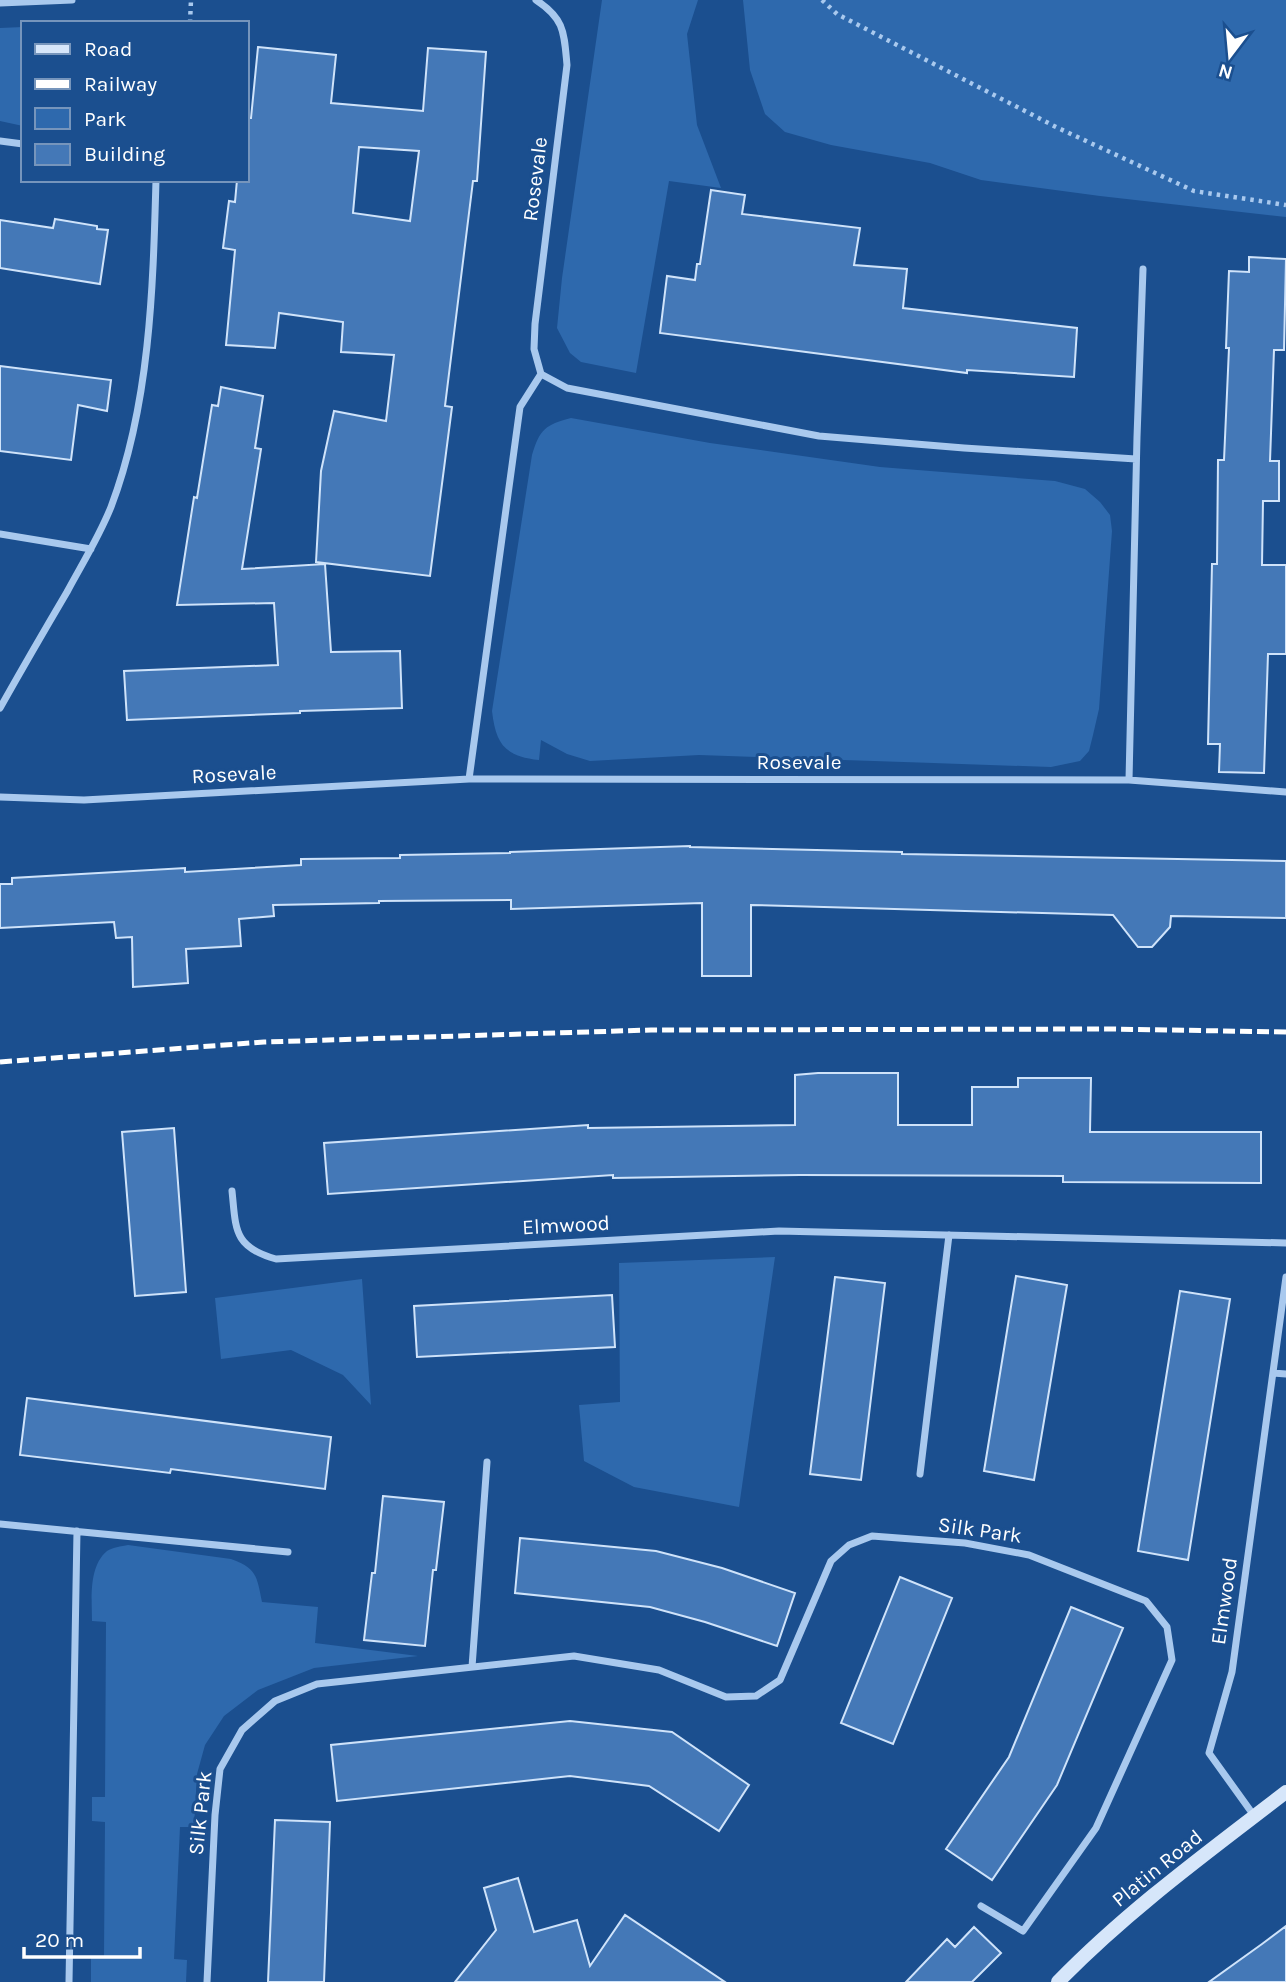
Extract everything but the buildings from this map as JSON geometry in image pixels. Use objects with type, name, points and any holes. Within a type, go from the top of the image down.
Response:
[{"type":"main road","name":"Platin Road","points":[[1058,1982],[1152,1898],[1286,1793]]},
{"type":"street","points":[[0,3],[72,0]]},
{"type":"street","name":"Rosevale","points":[[536,0],[553,11],[565,33],[567,65],[535,324],[534,349],[541,374]]},
{"type":"street","points":[[0,141],[21,144]]},
{"type":"street","points":[[0,708],[91,549],[110,510],[123,473],[136,418],[145,359],[156,182]]},
{"type":"street","points":[[1129,780],[1143,269]]},
{"type":"street","points":[[469,779],[520,407],[541,374],[566,388],[820,436],[1136,459]]},
{"type":"street","points":[[0,534],[91,549]]},
{"type":"street","name":"Rosevale","points":[[0,797],[84,800],[469,779],[1129,780],[1286,792]]},
{"type":"street","name":"Elmwood","points":[[232,1191],[235,1227],[244,1243],[258,1254],[276,1259],[779,1231],[1286,1243]]},
{"type":"street","points":[[920,1474],[949,1235]]},
{"type":"street","name":"Elmwood","points":[[1255,1817],[1209,1753],[1232,1672],[1286,1277]]},
{"type":"street","points":[[1273,1373],[1286,1374]]},
{"type":"street","points":[[472,1667],[487,1462]]},
{"type":"street","points":[[1,1524],[288,1552]]},
{"type":"street","points":[[69,1982],[77,1531]]},
{"type":"street","name":"Silk Park","points":[[207,1982],[215,1815],[220,1769],[242,1730],[275,1701],[317,1684],[574,1656],[659,1670],[726,1697],[756,1696],[780,1680],[831,1561],[849,1545],[872,1536],[965,1543],[1029,1555],[1146,1601],[1167,1628],[1172,1660],[1096,1828],[1023,1931],[981,1906]]},
{"type":"path","points":[[190,21],[191,0]]},
{"type":"path","points":[[821,0],[837,14],[1056,127],[1195,191],[1286,205]]},
{"type":"green space","points":[[602,0],[698,0],[687,34],[697,125],[721,188],[669,181],[636,373],[581,362],[570,353],[557,328]]},
{"type":"green space","points":[[743,0],[1286,0],[1286,217],[981,180],[930,163],[831,145],[785,132],[765,114],[750,70]]},
{"type":"green space","points":[[21,27],[21,126],[0,121],[0,28]]},
{"type":"green space","points":[[571,418],[710,443],[880,467],[1055,481],[1085,489],[1110,515],[1112,531],[1099,709],[1089,751],[1080,761],[1051,767],[699,755],[590,761],[567,754],[541,740],[539,760],[510,752],[496,732],[492,711],[532,455],[545,429]]},
{"type":"green space","points":[[775,1257],[739,1507],[634,1487],[584,1461],[579,1405],[620,1402],[619,1263]]},
{"type":"green space","points":[[362,1279],[371,1405],[343,1375],[291,1350],[221,1359],[215,1298]]},
{"type":"green space","points":[[128,1545],[240,1562],[254,1574],[262,1602],[318,1607],[315,1643],[418,1656],[314,1668],[258,1690],[224,1716],[205,1745],[197,1774],[194,1827],[180,1827],[174,1959],[187,1960],[186,1982],[91,1982],[91,1957],[104,1956],[105,1822],[92,1821],[92,1797],[105,1797],[106,1622],[92,1621],[92,1584],[97,1566],[107,1551]]},
{"type":"railway","points":[[0,1062],[264,1042],[651,1030],[1109,1029],[1286,1032]]}]
